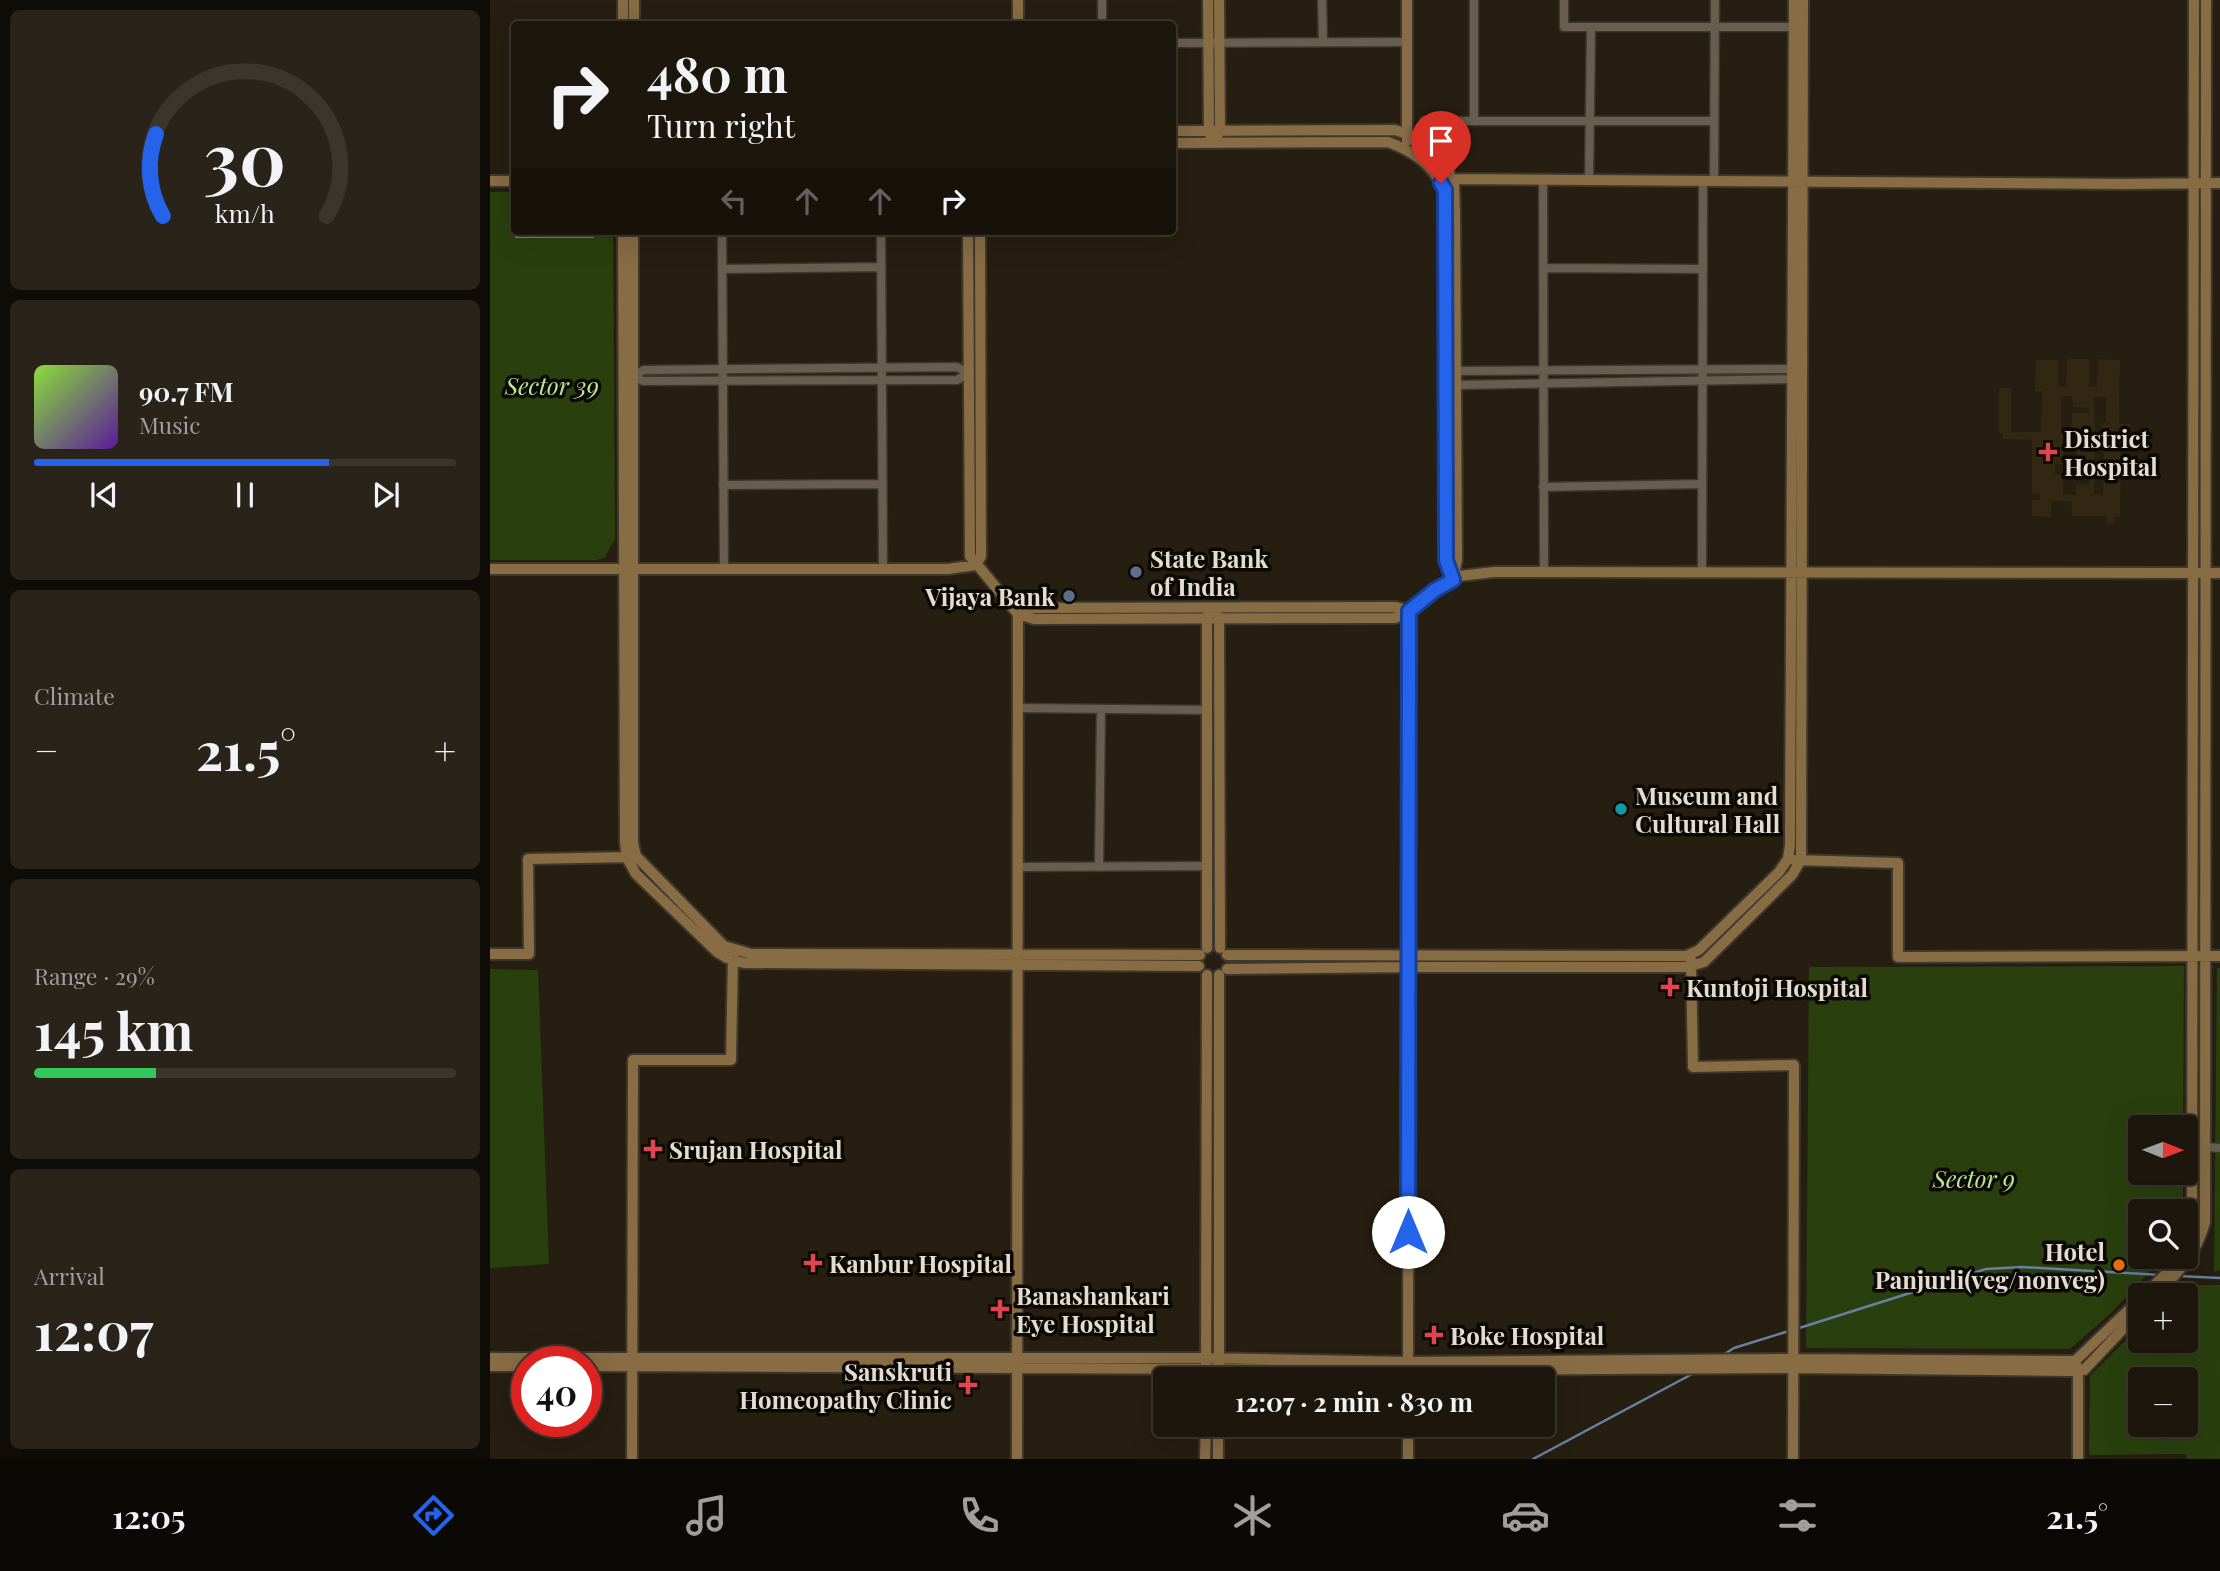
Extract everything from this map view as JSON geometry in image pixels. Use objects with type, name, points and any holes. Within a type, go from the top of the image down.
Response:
[{"type":"street","points":[[623,0],[623,21]]},
{"type":"street","points":[[634,0],[634,21]]},
{"type":"street","points":[[1018,0],[1018,21]]},
{"type":"street","points":[[1102,0],[1102,21]]},
{"type":"street","points":[[1208,0],[1214,43]]},
{"type":"street","points":[[1213,144],[1214,43],[1219,0]]},
{"type":"street","points":[[1322,0],[1322,42]]},
{"type":"street","points":[[1406,0],[1407,149]]},
{"type":"street","points":[[1474,0],[1474,121]]},
{"type":"street","points":[[1564,0],[1564,27],[1794,27]]},
{"type":"street","points":[[1702,572],[1703,269],[1714,121],[1715,0]]},
{"type":"street","points":[[1794,0],[1798,181]]},
{"type":"street","points":[[1203,961],[1214,947],[1224,952],[1408,961],[1691,966],[1704,962],[1792,875],[1801,860],[1796,374],[1803,0]]},
{"type":"street","points":[[2194,0],[2200,183],[2200,573],[2205,956],[2205,1222],[2198,1241]]},
{"type":"street","points":[[2200,183],[2206,0]]},
{"type":"street","points":[[1589,180],[1591,27]]},
{"type":"street","points":[[1176,43],[1407,42]]},
{"type":"street","points":[[1424,121],[1714,121]]},
{"type":"street","points":[[1176,131],[1395,130],[1418,138],[1446,167],[1446,560],[1453,580]]},
{"type":"street","points":[[1176,143],[1388,142],[1407,149],[1437,174],[1454,183],[1457,560],[1453,580]]},
{"type":"street","points":[[1543,180],[1544,572]]},
{"type":"street","points":[[490,181],[511,181]]},
{"type":"street","points":[[1447,181],[2220,183]]},
{"type":"street","points":[[623,235],[629,569]]},
{"type":"street","points":[[633,235],[625,842],[636,874],[717,952],[733,955],[744,963],[1203,961],[1223,972],[1408,961],[1686,956],[1707,941],[1779,872],[1788,859],[1798,572]]},
{"type":"street","points":[[722,235],[724,569]]},
{"type":"street","points":[[881,235],[883,569]]},
{"type":"street","points":[[968,235],[970,556],[1018,614],[1034,619],[1396,607],[1409,611]]},
{"type":"street","points":[[976,565],[981,556],[980,235]]},
{"type":"street","points":[[722,269],[881,267]]},
{"type":"street","points":[[1543,268],[1703,269]]},
{"type":"street","points":[[633,376],[644,370],[723,369],[957,367],[969,373]]},
{"type":"street","points":[[1456,371],[1702,370],[1796,374]]},
{"type":"street","points":[[633,376],[643,381],[957,380],[969,373]]},
{"type":"street","points":[[1456,385],[1702,381],[1796,374]]},
{"type":"street","points":[[723,485],[882,484]]},
{"type":"street","points":[[1544,487],[1702,484]]},
{"type":"street","points":[[490,569],[948,569],[976,565]]},
{"type":"street","points":[[1209,613],[1219,618],[1395,618],[1459,576],[1494,572],[2220,573]]},
{"type":"street","points":[[2192,1199],[2193,956],[2200,573]]},
{"type":"street","points":[[1408,1367],[1409,611]]},
{"type":"street","points":[[1206,1367],[1203,961],[1207,866],[1209,613]]},
{"type":"street","points":[[1017,1459],[1018,614]]},
{"type":"street","points":[[1219,618],[1224,952],[1219,1367]]},
{"type":"street","points":[[1018,708],[1207,710]]},
{"type":"street","points":[[1099,867],[1101,709]]},
{"type":"street","points":[[490,954],[529,954],[528,859],[632,857]]},
{"type":"street","points":[[1788,859],[1898,863],[1898,957],[2220,956]]},
{"type":"street","points":[[1018,867],[1207,866]]},
{"type":"street","points":[[1690,954],[1693,1067],[1794,1065],[1793,1459]]},
{"type":"street","points":[[632,1459],[633,1060],[731,1060],[733,955]]},
{"type":"street","points":[[2205,1147],[2220,1148]]},
{"type":"street","points":[[2163,1283],[2174,1269]]},
{"type":"street","points":[[2161,1283],[2165,1280]]},
{"type":"street","points":[[2078,1459],[2076,1366],[2128,1312]]},
{"type":"street","points":[[1555,1369],[1719,1368],[1793,1364],[2076,1366],[2084,1370],[2128,1324]]},
{"type":"street","points":[[490,1358],[632,1362],[1017,1363],[1153,1367]]},
{"type":"street","points":[[1495,1367],[1698,1360],[1793,1364]]},
{"type":"street","points":[[602,1365],[632,1362]]},
{"type":"street","points":[[490,1366],[511,1366]]},
{"type":"street","points":[[1205,1459],[1206,1437]]},
{"type":"street","points":[[1218,1459],[1219,1437]]},
{"type":"street","points":[[1408,1437],[1408,1459]]},
{"type":"shaded area","name":"District Hospital","points":[[2067,359],[2089,359],[2089,386],[2097,387],[2098,359],[2120,360],[2119,424],[2130,424],[2130,436],[2121,436],[2120,517],[2115,517],[2114,524],[2107,524],[2106,516],[2072,516],[2071,501],[2051,501],[2051,517],[2032,516],[2032,500],[2040,500],[2039,494],[2032,494],[2032,440],[2003,439],[2003,434],[1999,433],[1999,388],[2011,388],[2011,432],[2041,432],[2042,391],[2035,391],[2036,360],[2058,360],[2058,386],[2066,387]],"holes":[[[2061,396],[2072,396],[2073,407],[2089,408],[2089,413],[2072,413],[2072,430],[2061,429]],[[2094,397],[2106,397],[2106,422],[2101,423],[2101,430],[2095,430]],[[2095,437],[2104,437],[2103,495],[2094,494]],[[2064,440],[2077,441],[2076,474],[2090,475],[2089,485],[2076,484],[2076,495],[2063,494],[2064,475],[2055,474],[2055,464],[2063,464]]]},
{"type":"green space","name":"Sector 39","points":[[490,192],[511,192],[511,235],[613,235],[615,539],[604,558],[596,560],[490,560]]},
{"type":"green space","name":"Sector 9","points":[[2184,966],[2183,1115],[2128,1115],[2128,1185],[2183,1185],[2183,1199],[2128,1199],[2128,1269],[2152,1269],[2139,1283],[2128,1283],[2128,1295],[2070,1349],[1806,1348],[1809,967]]},
{"type":"green space","points":[[2217,968],[2220,968],[2220,1270],[2214,1272]]},
{"type":"green space","points":[[490,969],[538,970],[549,1264],[490,1268]]},
{"type":"green space","points":[[2198,1285],[2220,1285],[2220,1459],[2187,1459],[2186,1454],[2089,1455],[2090,1376],[2128,1338],[2128,1353],[2198,1353]]},
{"type":"water","points":[[516,235],[593,235],[593,237]]},
{"type":"waterway","points":[[1796,1329],[1986,1269],[2023,1267],[2161,1275]]},
{"type":"waterway","points":[[2178,1276],[2220,1278]]},
{"type":"waterway","points":[[1723,1355],[1734,1348],[1789,1331]]},
{"type":"waterway","points":[[1533,1459],[1694,1373]]},
{"type":"place","name":"District Hospital","points":[[2048,452]]},
{"type":"place","name":"State Bank of India","points":[[1136,572]]},
{"type":"place","name":"Vijaya Bank","points":[[1069,596]]},
{"type":"place","name":"Museum and Cultural Hall","points":[[1621,809]]},
{"type":"place","name":"Kuntoji Hospital","points":[[1670,987]]},
{"type":"place","name":"Srujan Hospital","points":[[653,1149]]},
{"type":"place","name":"Kanbur Hospital","points":[[813,1263]]},
{"type":"place","name":"Hotel Panjurli(veg/nonveg)","points":[[2119,1265]]},
{"type":"place","name":"Banashankari Eye Hospital","points":[[1000,1309]]},
{"type":"place","name":"Boke Hospital","points":[[1434,1335]]},
{"type":"place","name":"Sanskruti Homeopathy Clinic","points":[[968,1385]]},
{"type":"route","points":[[1408,1232],[1409,611],[1435,590],[1453,580],[1446,560],[1445,190],[1441,183]]}]
